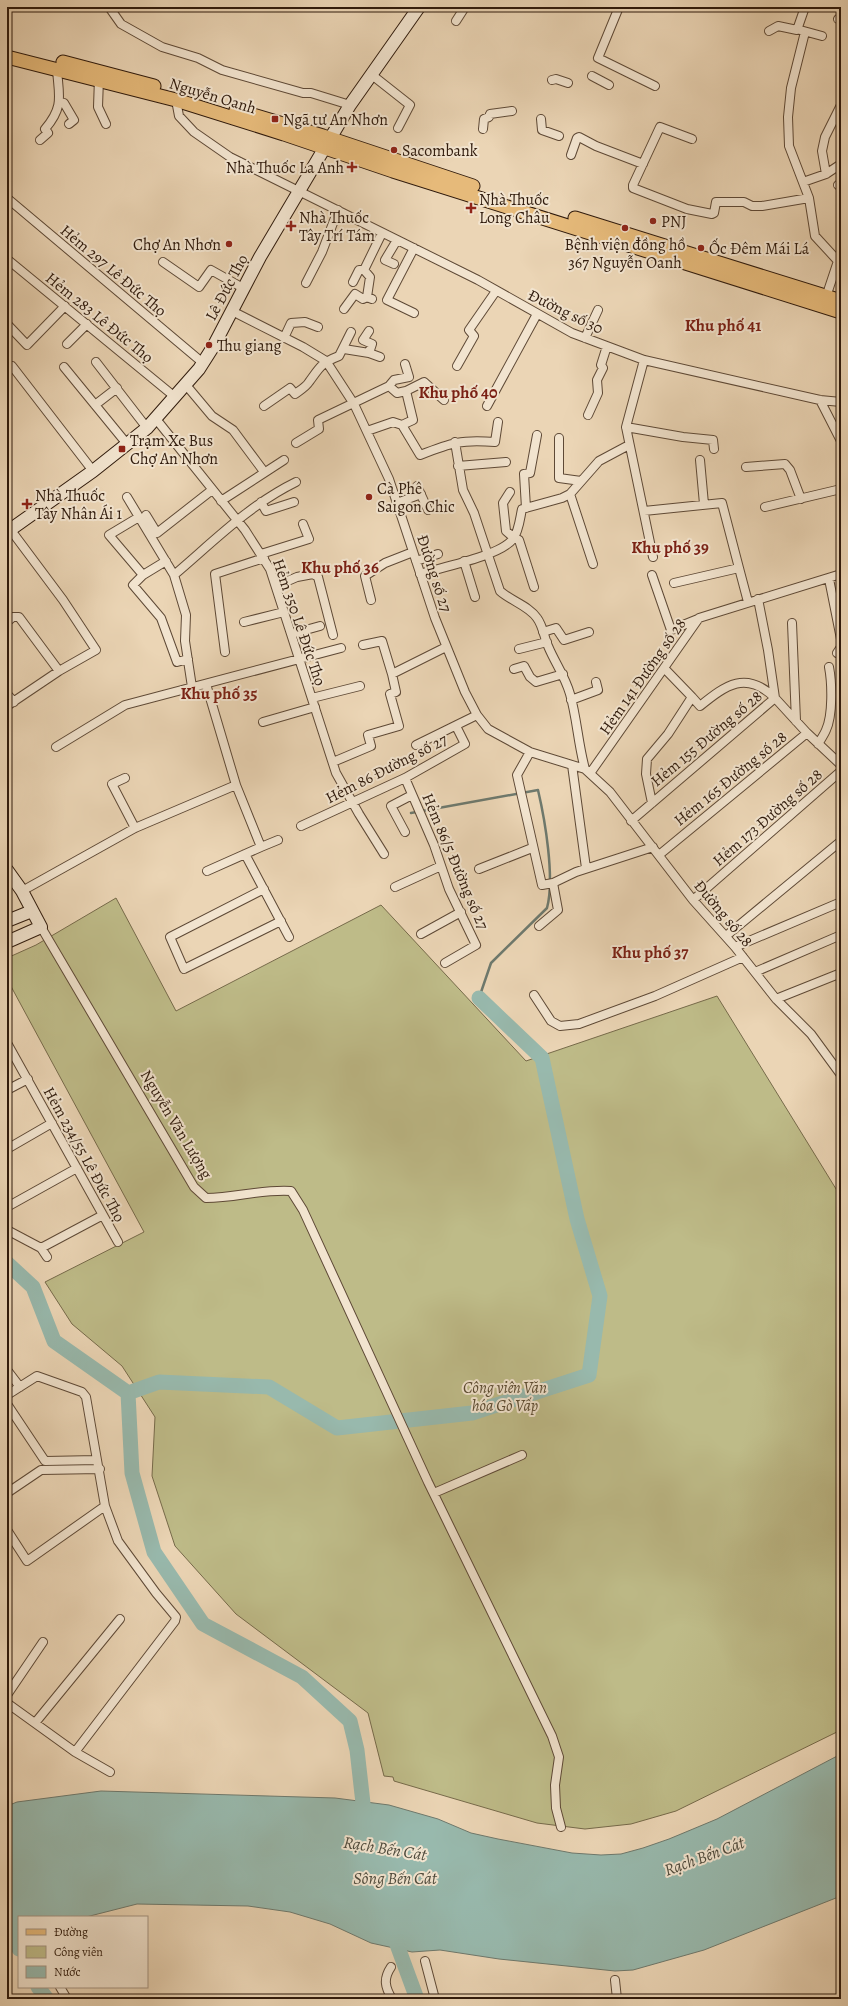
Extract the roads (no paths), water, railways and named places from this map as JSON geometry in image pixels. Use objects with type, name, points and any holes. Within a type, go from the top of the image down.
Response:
[{"type":"main road","name":"Nguyễn Oanh","points":[[7,47],[176,100],[426,171],[841,301]]},
{"type":"main road","name":"Nguyễn Oanh","points":[[7,57],[57,70],[99,76],[328,143],[841,312]]},
{"type":"street","points":[[109,7],[121,24],[162,47],[198,58],[222,70],[239,76],[303,93],[311,93],[350,105]]},
{"type":"street","name":"Lê Đức Thọ","points":[[9,531],[93,471],[147,428],[186,385],[203,363],[243,288],[350,105],[419,7]]},
{"type":"street","points":[[456,21],[465,7]]},
{"type":"street","points":[[619,7],[598,58],[655,86]]},
{"type":"street","points":[[805,7],[791,88],[788,117],[789,146],[809,198],[815,236],[838,261],[826,297]]},
{"type":"street","points":[[770,31],[778,26],[822,36]]},
{"type":"street","points":[[40,140],[48,133],[45,129],[58,110],[60,102],[57,70]]},
{"type":"street","points":[[372,75],[410,105],[398,128]]},
{"type":"street","points":[[99,76],[98,107],[106,124]]},
{"type":"street","points":[[592,76],[609,85]]},
{"type":"street","points":[[552,80],[556,79],[568,83]]},
{"type":"street","name":"Đường số 30","points":[[176,100],[179,116],[194,132],[230,157],[414,248],[572,333],[644,360],[820,400],[841,402]]},
{"type":"street","points":[[60,102],[64,103],[74,120],[69,124]]},
{"type":"street","points":[[826,174],[822,151],[825,137],[841,105]]},
{"type":"street","points":[[482,129],[484,119],[490,114],[512,111]]},
{"type":"street","points":[[541,119],[542,130],[559,136]]},
{"type":"street","points":[[692,139],[660,127],[633,185],[633,188],[686,209],[712,214],[714,213],[716,202],[744,202],[752,206],[762,206],[809,198]]},
{"type":"street","points":[[571,155],[577,138],[579,137],[596,146],[643,164]]},
{"type":"street","points":[[803,182],[826,174],[841,164]]},
{"type":"street","name":"Hẻm 297 Lê Đức Thọ","points":[[7,198],[203,363]]},
{"type":"street","points":[[306,283],[322,252],[338,210]]},
{"type":"street","points":[[364,270],[382,233]]},
{"type":"street","points":[[394,264],[385,260],[397,240]]},
{"type":"street","points":[[414,248],[387,300],[414,313]]},
{"type":"street","name":"Hẻm 283 Lê Đức Thọ","points":[[7,258],[175,397]]},
{"type":"street","points":[[163,262],[199,287],[211,270],[243,288]]},
{"type":"street","points":[[353,282],[359,270],[364,270]]},
{"type":"street","points":[[344,309],[355,294],[363,299],[370,298],[370,277],[364,270]]},
{"type":"street","points":[[457,366],[474,336],[469,330],[496,291]]},
{"type":"street","points":[[7,324],[27,345],[65,306]]},
{"type":"street","points":[[585,338],[598,310]]},
{"type":"street","name":"Đường số 27","points":[[232,311],[303,347],[326,361],[354,404],[389,479],[446,647],[477,715],[488,729],[530,752],[588,771]]},
{"type":"street","points":[[487,406],[537,314]]},
{"type":"street","points":[[284,338],[291,323],[305,322],[318,327]]},
{"type":"street","points":[[67,344],[87,324]]},
{"type":"street","points":[[369,331],[363,340],[372,344],[369,353]]},
{"type":"street","points":[[264,406],[290,388],[295,394],[309,383],[316,370],[326,361],[340,356],[351,332]]},
{"type":"street","points":[[588,415],[598,393],[597,380],[603,368],[601,365],[607,346]]},
{"type":"street","points":[[344,349],[369,353],[380,357]]},
{"type":"street","points":[[644,360],[626,428],[653,557]]},
{"type":"street","points":[[96,362],[147,428]]},
{"type":"street","points":[[296,443],[319,428],[318,420],[389,386],[394,380],[409,376],[405,364]]},
{"type":"street","points":[[12,366],[93,471]]},
{"type":"street","points":[[64,367],[127,444]]},
{"type":"street","points":[[389,386],[398,393],[406,391],[424,382],[444,400]]},
{"type":"street","points":[[186,385],[212,416],[233,430],[262,469]]},
{"type":"street","points":[[95,405],[117,388]]},
{"type":"street","points":[[367,431],[394,422],[402,424],[413,420],[406,391]]},
{"type":"street","points":[[820,400],[841,441]]},
{"type":"street","name":"Hẻm 350 Lê Đức Thọ","points":[[156,419],[245,530],[270,570],[336,773],[384,854]]},
{"type":"street","points":[[402,424],[420,455],[455,442],[474,440],[495,442],[498,422]]},
{"type":"street","points":[[626,428],[713,440],[714,449]]},
{"type":"street","points":[[526,508],[524,474],[530,472],[537,434]]},
{"type":"street","points":[[560,438],[559,478],[581,481]]},
{"type":"street","points":[[455,442],[463,490],[474,513],[500,591],[508,598],[528,609],[537,617],[547,642],[563,674],[578,727],[579,746],[588,771]]},
{"type":"street","points":[[420,574],[488,555],[508,544],[514,538],[522,509],[562,498],[570,494],[599,461],[629,445]]},
{"type":"street","points":[[221,501],[284,460]]},
{"type":"street","points":[[700,460],[704,504]]},
{"type":"street","points":[[458,466],[506,462]]},
{"type":"street","points":[[746,467],[785,464],[790,470],[801,499]]},
{"type":"street","points":[[174,575],[261,502],[296,482]]},
{"type":"street","points":[[418,486],[428,510]]},
{"type":"street","points":[[765,507],[841,489]]},
{"type":"street","points":[[127,497],[157,533],[212,490]]},
{"type":"street","points":[[510,492],[503,503],[506,531],[514,538],[519,540],[534,588]]},
{"type":"street","points":[[397,503],[421,494]]},
{"type":"street","points":[[570,494],[593,564]]},
{"type":"street","points":[[261,502],[266,511],[294,502]]},
{"type":"street","points":[[644,510],[722,503],[748,602]]},
{"type":"street","points":[[142,516],[174,575],[186,615],[185,640],[192,687]]},
{"type":"street","points":[[142,516],[109,535],[143,575]]},
{"type":"street","points":[[225,652],[215,574],[309,540],[303,524]]},
{"type":"street","points":[[7,694],[10,704],[59,671],[96,650],[63,600],[9,531]]},
{"type":"street","points":[[371,600],[365,576],[385,564],[413,552]]},
{"type":"street","points":[[416,561],[438,554]]},
{"type":"street","points":[[166,561],[143,575],[133,585],[161,618],[177,662],[188,659]]},
{"type":"street","points":[[464,561],[475,597]]},
{"type":"street","points":[[674,583],[739,568]]},
{"type":"street","points":[[276,586],[297,577],[313,574],[318,577],[333,635]]},
{"type":"street","name":"Hẻm 141 Đường số 28","points":[[588,771],[699,618],[758,599],[829,579],[841,574]]},
{"type":"street","points":[[652,575],[671,630],[699,618]]},
{"type":"street","points":[[829,579],[841,639]]},
{"type":"street","points":[[758,599],[768,650],[775,698]]},
{"type":"street","points":[[244,622],[284,612]]},
{"type":"street","points":[[7,622],[13,617],[19,617],[59,671]]},
{"type":"street","points":[[792,623],[796,721]]},
{"type":"street","points":[[291,634],[320,626]]},
{"type":"street","points":[[543,632],[556,628],[564,640],[589,632]]},
{"type":"street","points":[[333,762],[371,746],[368,735],[399,726],[390,694],[396,692],[382,641],[363,645]]},
{"type":"street","points":[[519,649],[547,642]]},
{"type":"street","points":[[392,674],[446,647]]},
{"type":"street","points":[[56,747],[125,705],[341,648]]},
{"type":"street","points":[[514,670],[524,666],[530,677],[536,682],[563,674]]},
{"type":"street","points":[[818,744],[827,729],[829,717],[831,688],[829,667]]},
{"type":"street","points":[[664,668],[700,706],[722,688],[750,682],[766,689],[775,698]]},
{"type":"street","points":[[571,700],[598,690],[596,682]]},
{"type":"street","points":[[206,684],[236,785],[261,847]]},
{"type":"street","points":[[312,698],[360,686]]},
{"type":"street","points":[[652,803],[646,774],[647,759],[668,734],[692,697]]},
{"type":"street","name":"Hẻm 155 Đường số 28","points":[[631,821],[775,698],[796,721]]},
{"type":"street","points":[[263,722],[315,707]]},
{"type":"street","points":[[416,745],[477,715]]},
{"type":"street","name":"Hẻm 165 Đường số 28","points":[[659,855],[807,733],[796,721]]},
{"type":"street","name":"Hẻm 86 Đường số 27","points":[[301,826],[405,778],[465,744],[456,726]]},
{"type":"street","points":[[807,733],[841,766]]},
{"type":"street","points":[[530,752],[517,775],[532,848],[542,885],[553,883],[586,868],[653,847]]},
{"type":"street","points":[[572,765],[586,868]]},
{"type":"street","name":"Đường số 28","points":[[588,771],[610,792],[631,821],[694,900],[726,936],[776,999],[811,1034],[841,1075]]},
{"type":"street","name":"Hẻm 173 Đường số 28","points":[[694,900],[841,771]]},
{"type":"street","points":[[125,778],[112,784],[136,828]]},
{"type":"street","name":"Hẻm 86/5 Đường số 27","points":[[405,778],[449,889],[476,944],[445,963]]},
{"type":"street","points":[[22,891],[136,828],[236,785]]},
{"type":"street","points":[[405,832],[391,806],[412,795]]},
{"type":"street","points":[[207,871],[278,840]]},
{"type":"street","points":[[726,936],[841,841]]},
{"type":"street","points":[[479,869],[532,848]]},
{"type":"street","points":[[245,854],[289,937]]},
{"type":"street","points":[[395,887],[441,866]]},
{"type":"street","name":"Nguyễn Văn Lượng","points":[[7,870],[22,891],[41,927],[194,1187],[206,1198],[227,1198],[272,1190],[291,1191],[303,1210],[434,1493]]},
{"type":"street","points":[[539,926],[558,910],[553,883]]},
{"type":"street","points":[[264,889],[170,937],[184,969],[281,921]]},
{"type":"street","points":[[735,947],[841,902]]},
{"type":"street","points":[[7,922],[32,911]]},
{"type":"street","points":[[421,934],[461,912]]},
{"type":"street","points":[[7,942],[41,927]]},
{"type":"street","points":[[755,972],[841,935]]},
{"type":"street","points":[[534,995],[551,1022],[560,1026],[578,1024],[655,996],[743,957]]},
{"type":"street","points":[[776,999],[841,974]]},
{"type":"street","name":"Hẻm 234/55 Lê Đức Thọ","points":[[7,1043],[118,1242]]},
{"type":"street","name":"Hẻm 234/55 Lê Đức Thọ","points":[[7,1090],[28,1079]]},
{"type":"street","points":[[7,1149],[52,1123]]},
{"type":"street","points":[[7,1207],[77,1168]]},
{"type":"street","points":[[41,1248],[103,1215]]},
{"type":"street","points":[[7,1230],[41,1248],[47,1257]]},
{"type":"street","points":[[7,1370],[20,1387]]},
{"type":"street","points":[[7,1395],[37,1376],[82,1392],[86,1397],[100,1469],[105,1506],[118,1541],[156,1593],[176,1616],[175,1621],[75,1752]]},
{"type":"street","points":[[7,1404],[45,1461]]},
{"type":"street","points":[[522,1455],[434,1493],[552,1736],[559,1757],[555,1785],[556,1808],[561,1827]]},
{"type":"street","points":[[45,1461],[98,1460]]},
{"type":"street","points":[[7,1493],[41,1470],[45,1461]]},
{"type":"street","points":[[41,1470],[100,1469]]},
{"type":"street","points":[[7,1530],[27,1560],[105,1506]]},
{"type":"street","points":[[35,1723],[120,1619]]},
{"type":"street","points":[[7,1696],[43,1642]]},
{"type":"street","points":[[7,1703],[75,1752],[110,1772]]},
{"type":"street","points":[[425,1961],[435,1999]]},
{"type":"street","points":[[391,1967],[385,1979],[387,1990],[392,1999]]},
{"type":"street","points":[[615,1980],[617,1999]]},
{"type":"street","points":[[61,1988],[67,1999]]},
{"type":"water","name":"Sông Bến Cát","points":[[841,1754],[841,1896],[704,1950],[633,1970],[615,1971],[499,1959],[440,1950],[412,1952],[371,1943],[330,1924],[290,1912],[248,1906],[137,1904],[90,1916],[18,1916],[18,1940],[7,1946],[7,1806],[17,1802],[101,1791],[335,1798],[389,1805],[438,1819],[471,1833],[498,1839],[572,1853],[601,1855],[621,1854],[643,1848],[717,1819]]},
{"type":"waterway","points":[[411,813],[538,790],[550,865],[547,908],[491,963],[479,998]]},
{"type":"waterway","points":[[365,1821],[357,1750],[350,1721],[302,1677],[203,1624],[154,1552],[132,1473],[128,1393],[159,1382],[269,1387],[337,1428],[472,1413],[589,1375],[600,1296],[577,1219],[542,1058],[479,998]]},
{"type":"waterway","points":[[7,1263],[33,1287],[54,1341],[128,1393]]},
{"type":"waterway","points":[[7,1928],[18,1947]]},
{"type":"waterway","points":[[392,1931],[417,1999]]},
{"type":"waterway","points":[[39,1988],[47,1999]]},
{"type":"place","name":"Ngã tư An Nhơn","points":[[275,119]]},
{"type":"place","name":"Sacombank","points":[[394,150]]},
{"type":"place","name":"Nhà Thuốc La Anh","points":[[352,167]]},
{"type":"place","name":"Nhà Thuốc Long Châu","points":[[471,208]]},
{"type":"place","name":"PNJ","points":[[653,221]]},
{"type":"place","name":"Nhà Thuốc Tây Trí Tám","points":[[291,226]]},
{"type":"place","name":"Bệnh viện đồng hồ 367 Nguyễn Oanh","points":[[625,228]]},
{"type":"place","name":"Chợ An Nhơn","points":[[229,244]]},
{"type":"place","name":"Ốc Đêm Mái Lá","points":[[701,248]]},
{"type":"place","name":"Thu giang","points":[[209,345]]},
{"type":"place","name":"Trạm Xe Bus Chợ An Nhơn","points":[[122,449]]},
{"type":"place","name":"Cà Phê Saigon Chic","points":[[369,497]]},
{"type":"place","name":"Nhà Thuốc Tây Nhân Ái 1","points":[[27,504]]},
{"type":"district","name":"Khu phố 41","points":[[723,325]]},
{"type":"district","name":"Khu phố 40","points":[[458,392]]},
{"type":"district","name":"Khu phố 39","points":[[670,547]]},
{"type":"district","name":"Khu phố 36","points":[[340,567]]},
{"type":"district","name":"Khu phố 35","points":[[219,693]]},
{"type":"district","name":"Khu phố 37","points":[[650,952]]},
{"type":"park label","name":"Công viên Văn hóa Gò Vấp","points":[[505,1396]]},
{"type":"water label","name":"Rạch Bến Cát","points":[[385,1848]]},
{"type":"water label","name":"Rạch Bến Cát","points":[[704,1856]]}]
